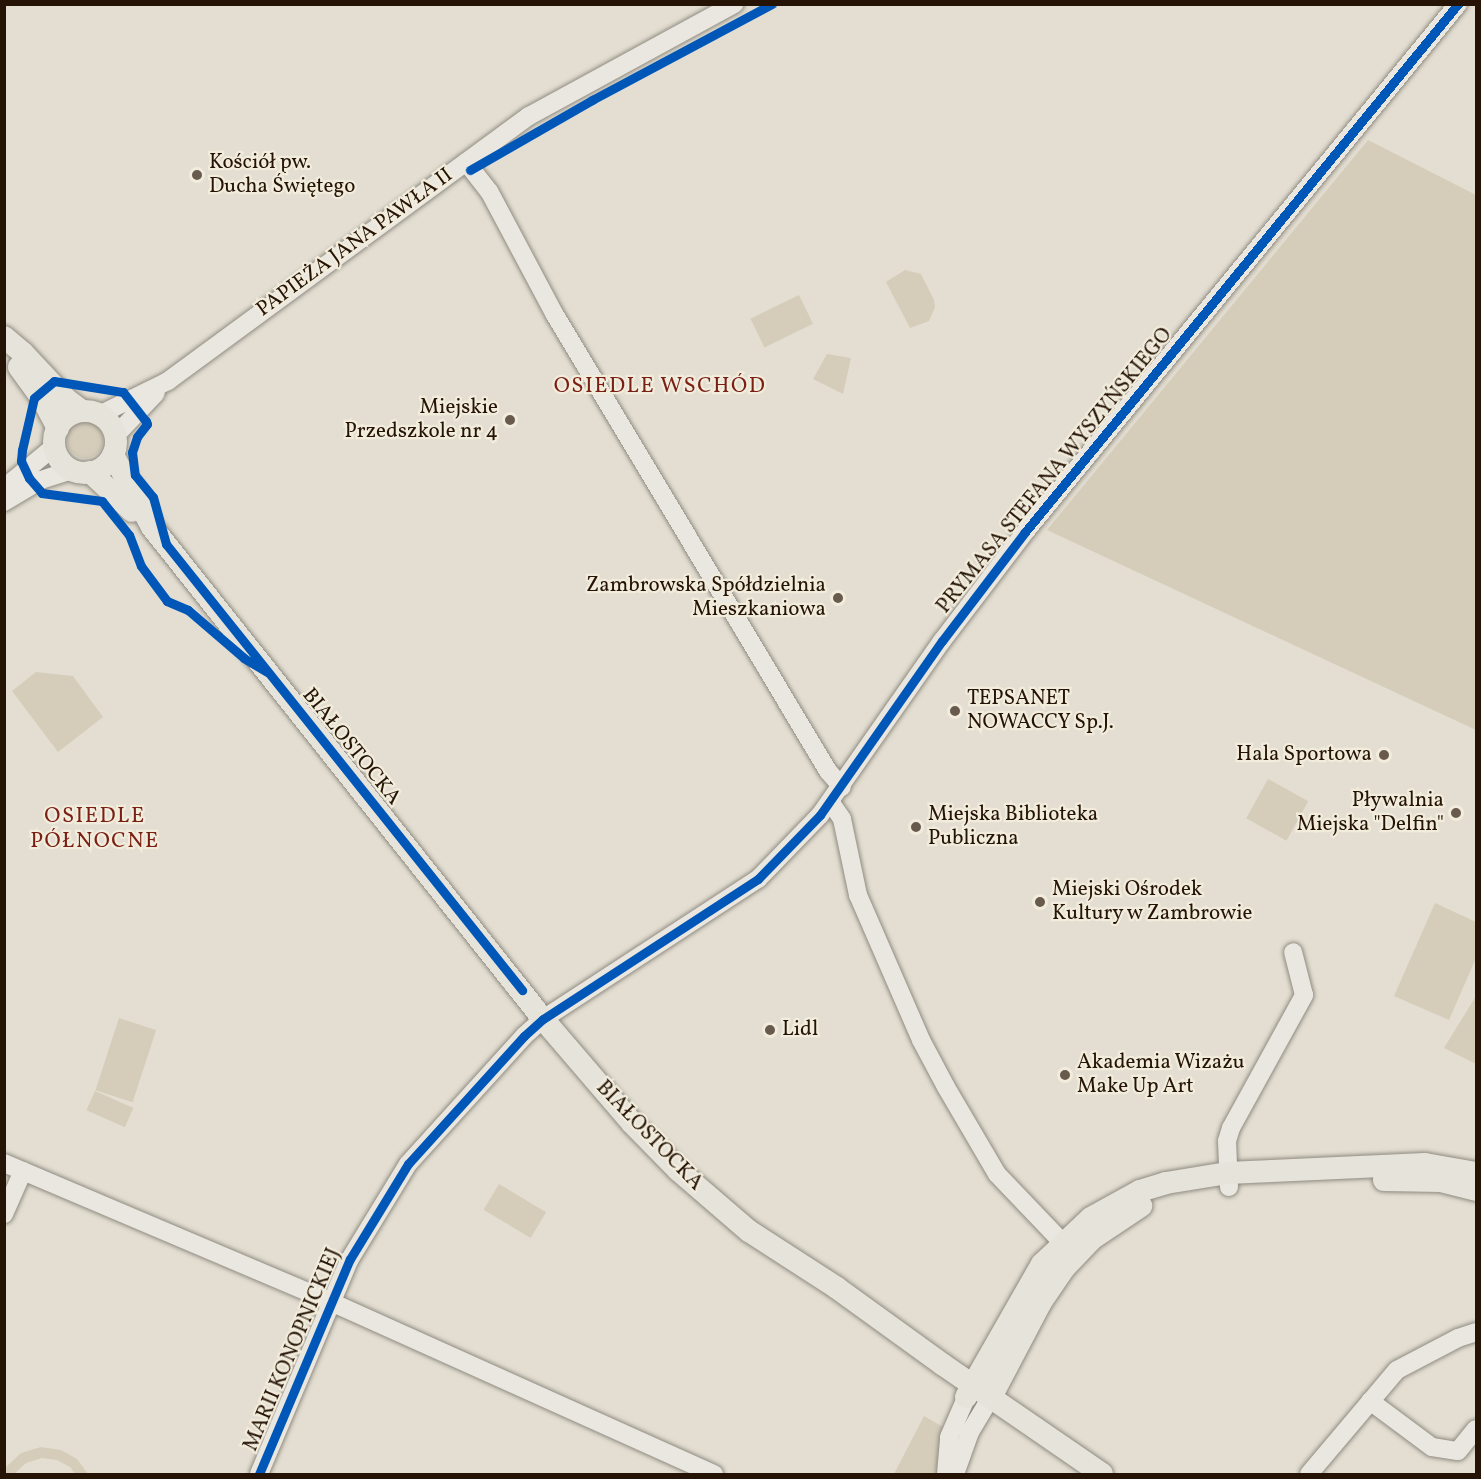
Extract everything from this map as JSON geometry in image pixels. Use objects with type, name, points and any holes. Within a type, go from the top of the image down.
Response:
[{"type":"main road","points":[[4,337],[23,353],[66,399],[112,428],[114,446],[107,463],[81,471],[63,464],[44,400],[4,343]]},
{"type":"main road","points":[[56,437],[72,414],[91,413]]},
{"type":"main road","name":"BIAŁOSTOCKA","points":[[114,446],[152,527]]},
{"type":"main road","name":"BIAŁOSTOCKA","points":[[81,471],[152,527],[543,1018],[632,1123],[678,1170],[749,1231],[837,1288],[1077,1474]]},
{"type":"main road","points":[[978,1397],[1024,1291],[1042,1264],[1062,1242],[1091,1218],[1140,1191],[1166,1183],[1425,1164],[1476,1173]]},
{"type":"main road","points":[[978,1397],[1065,1267],[1093,1238],[1143,1204],[1229,1180],[1441,1181],[1476,1190]]},
{"type":"main road","name":"BIAŁOSTOCKA","points":[[978,1397],[1102,1474]]},
{"type":"street","name":"PAPIEŻA JANA PAWŁA II","points":[[91,413],[168,381],[530,117],[564,96],[734,4]]},
{"type":"street","name":"PRYMASA STEFANA WYSZYŃSKIEGO","points":[[543,1018],[758,879],[831,802],[942,641],[1025,532],[1458,4]]},
{"type":"street","points":[[466,162],[489,191],[555,315],[816,752],[828,771],[842,786]]},
{"type":"street","name":"PAPIEŻA JANA PAWŁA II","points":[[114,446],[168,381]]},
{"type":"street","points":[[4,488],[56,437]]},
{"type":"street","points":[[4,502],[41,480],[81,471]]},
{"type":"street","points":[[831,802],[842,819],[858,895],[921,1040],[997,1174],[1062,1242]]},
{"type":"street","points":[[1229,1180],[1227,1141],[1231,1128],[1304,994],[1293,952]]},
{"type":"street","name":"MARII KONOPNICKIEJ","points":[[259,1474],[350,1259],[408,1164],[543,1018]]},
{"type":"street","points":[[4,1163],[331,1302],[713,1474]]},
{"type":"street","points":[[4,1214],[23,1171]]},
{"type":"street","points":[[1313,1468],[1397,1370],[1450,1342],[1476,1332]]},
{"type":"street","points":[[946,1474],[949,1437],[953,1423],[978,1397]]},
{"type":"street","points":[[955,1474],[970,1432],[978,1397]]},
{"type":"street","points":[[1370,1401],[1432,1447],[1458,1451],[1476,1429]]},
{"type":"shaded area","points":[[1368,140],[1476,195],[1476,730],[1047,530]]},
{"type":"shaded area","points":[[905,270],[921,274],[934,300],[935,307],[929,321],[910,328],[886,282]]},
{"type":"shaded area","points":[[799,295],[813,324],[764,347],[750,319]]},
{"type":"shaded area","points":[[827,354],[851,358],[843,394],[813,379]]},
{"type":"shaded area","points":[[85,422],[98,427],[103,440],[98,453],[85,458],[72,453],[67,440],[72,427]]},
{"type":"shaded area","points":[[36,672],[73,676],[103,717],[58,752],[12,691]]},
{"type":"shaded area","points":[[1268,779],[1308,801],[1286,841],[1246,818]]},
{"type":"shaded area","points":[[1435,903],[1476,922],[1476,958],[1449,1020],[1394,996]]},
{"type":"shaded area","points":[[1476,996],[1476,1064],[1444,1048]]},
{"type":"shaded area","points":[[119,1018],[156,1030],[133,1102],[96,1090]]},
{"type":"shaded area","points":[[95,1091],[133,1108],[125,1127],[86,1110]]},
{"type":"shaded area","points":[[499,1184],[546,1212],[531,1238],[484,1210]]},
{"type":"shaded area","points":[[924,1416],[943,1427],[941,1474],[894,1474]]},
{"type":"shaded area","points":[[41,1447],[61,1450],[77,1459],[88,1474],[75,1474],[70,1467],[57,1460],[42,1458],[26,1463],[14,1474],[5,1474],[6,1467],[21,1453]]},
{"type":"cycle path","points":[[470,170],[592,100],[772,4]]},
{"type":"cycle path","points":[[259,1474],[350,1259],[408,1164],[524,1036],[543,1019],[758,879],[820,815],[942,641],[1025,532],[1458,4]]},
{"type":"cycle path","points":[[267,672],[244,658],[188,610],[167,601],[141,566],[129,535],[102,501],[42,493],[29,478],[21,461],[34,398],[54,381],[123,392],[146,421],[147,424],[137,437],[132,452],[135,475],[153,497],[166,544],[522,990]]},
{"type":"place","name":"Kościół pw. Ducha Świętego","points":[[197,175]]},
{"type":"place","name":"Miejskie Przedszkole nr 4","points":[[510,420]]},
{"type":"place","name":"Zambrowska Spółdzielnia Mieszkaniowa","points":[[838,598]]},
{"type":"place","name":"TEPSANET NOWACCY Sp.J.","points":[[955,711]]},
{"type":"place","name":"Hala Sportowa","points":[[1384,755]]},
{"type":"place","name":"Pływalnia Miejska \"Delfin\"","points":[[1456,813]]},
{"type":"place","name":"Miejska Biblioteka Publiczna","points":[[916,827]]},
{"type":"place","name":"Miejski Ośrodek Kultury w Zambrowie","points":[[1040,902]]},
{"type":"place","name":"Lidl","points":[[770,1030]]},
{"type":"place","name":"Akademia Wizażu Make Up Art","points":[[1065,1075]]},
{"type":"district","name":"OSIEDLE WSCHÓD","points":[[660,387]]},
{"type":"district","name":"OSIEDLE PÓŁNOCNE","points":[[95,828]]}]
